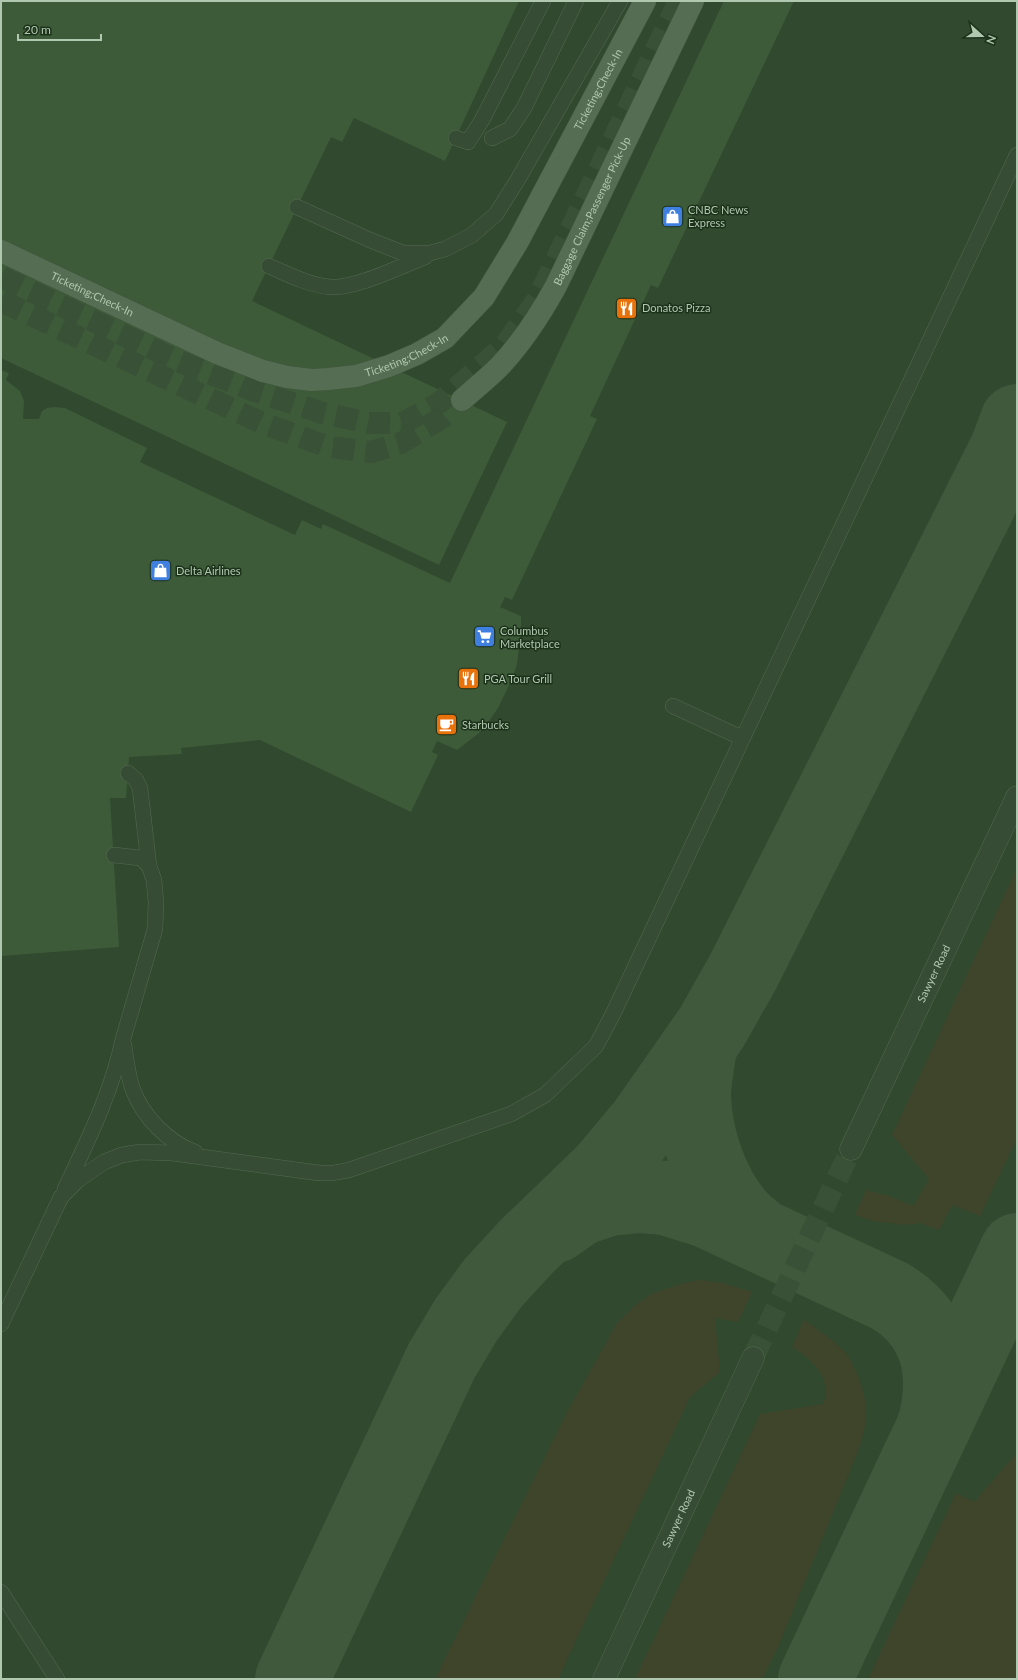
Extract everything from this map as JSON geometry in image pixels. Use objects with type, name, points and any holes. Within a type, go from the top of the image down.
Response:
[{"type":"main road","name":"Ticketing;Check-In","points":[[1,251],[210,350],[262,371],[287,377],[312,380],[356,376],[388,366],[417,354],[445,338],[484,297],[517,243],[645,1]]},
{"type":"main road","name":"Baggage Claim;Passenger Pick-Up","points":[[462,400],[502,363],[530,330],[544,308],[693,1]]},
{"type":"street","name":"Sawyer Road","points":[[851,1150],[1017,797]]},
{"type":"street","name":"Sawyer Road","points":[[604,1679],[754,1358]]},
{"type":"lane","points":[[456,138],[468,142],[482,120],[543,1]]},
{"type":"lane","points":[[492,138],[510,129],[524,108],[576,1]]},
{"type":"lane","points":[[269,266],[300,280],[332,287],[355,284],[445,249],[472,235],[496,214],[517,181],[620,1]]},
{"type":"lane","points":[[61,1197],[93,1168],[122,1155],[140,1152],[172,1152],[320,1173],[333,1173],[349,1170],[511,1114],[545,1095],[596,1046],[613,1014],[1017,154]]},
{"type":"lane","points":[[297,207],[402,253],[430,253],[445,249]]},
{"type":"lane","points":[[674,706],[742,738]]},
{"type":"lane","points":[[1,1324],[96,1122],[119,1056],[155,929],[156,903],[154,880],[149,866],[140,788],[136,780],[128,773]]},
{"type":"lane","points":[[114,855],[141,858],[149,866]]},
{"type":"lane","points":[[123,1039],[134,1092],[145,1112],[175,1141],[190,1150],[209,1157]]},
{"type":"lane","points":[[1,1592],[57,1679]]},
{"type":"shaded area","points":[[1,1],[1017,1],[1017,1679],[1,1679]]},
{"type":"shaded area","points":[[1017,868],[1017,1138],[980,1216],[952,1205],[939,1230],[921,1223],[906,1225],[873,1221],[855,1215],[866,1190],[889,1196],[913,1206],[929,1179],[892,1135]]},
{"type":"shaded area","points":[[701,1280],[723,1283],[752,1292],[738,1322],[715,1318],[720,1372],[690,1397],[558,1679],[435,1679],[565,1416],[617,1323],[633,1307],[651,1294],[683,1283]]},
{"type":"shaded area","points":[[804,1320],[835,1343],[849,1357],[862,1387],[865,1399],[866,1420],[857,1453],[778,1647],[762,1679],[635,1679],[760,1414],[823,1404],[825,1386],[819,1370],[807,1357],[792,1347]]},
{"type":"shaded area","points":[[1017,1453],[1017,1679],[868,1679],[956,1493],[974,1502]]},
{"type":"building","points":[[1,1],[519,1],[445,161],[354,118],[342,142],[331,137],[252,301],[507,422],[439,565],[1,358]]},
{"type":"building","points":[[724,1],[794,1],[658,288],[651,285],[590,416],[597,419],[512,600],[505,597],[500,607],[521,616],[521,630],[517,664],[513,677],[498,708],[489,721],[479,733],[457,750],[437,741],[432,752],[438,755],[411,812],[260,740],[181,748],[182,754],[129,757],[126,798],[110,798],[119,947],[1,956],[1,370],[9,373],[6,380],[20,391],[24,401],[23,419],[39,419],[42,411],[47,408],[65,408],[147,448],[140,462],[295,535],[302,520],[321,529],[323,524],[450,583]]},
{"type":"taxiway","points":[[292,1679],[442,1360],[466,1320],[493,1283],[527,1246],[604,1172],[645,1123],[712,1027],[743,972],[975,512],[1007,448],[1017,421]]},
{"type":"taxiway","points":[[701,1043],[695,1077],[694,1097],[695,1113],[702,1146],[723,1195],[732,1209],[759,1235]]},
{"type":"taxiway","points":[[555,1226],[579,1209],[609,1199],[640,1196],[665,1198],[707,1211],[890,1296],[907,1308],[920,1322],[929,1336],[936,1352],[940,1388],[934,1426]]},
{"type":"taxiway","points":[[815,1679],[1017,1250]]},
{"type":"tunnel","points":[[1,277],[178,361],[255,391],[323,413],[369,423],[403,423],[439,403],[505,345],[537,300],[679,1]]},
{"type":"tunnel","points":[[1,301],[262,423],[329,447],[371,452],[401,443],[443,417],[451,410]]},
{"type":"tunnel","points":[[753,1358],[851,1149]]},
{"type":"place","name":"CNBC News Express","points":[[673,216]]},
{"type":"place","name":"Donatos Pizza","points":[[626,308]]},
{"type":"place","name":"Delta Airlines","points":[[161,571]]},
{"type":"place","name":"Columbus Marketplace","points":[[484,637]]},
{"type":"place","name":"PGA Tour Grill","points":[[469,679]]},
{"type":"place","name":"Starbucks","points":[[446,725]]}]
